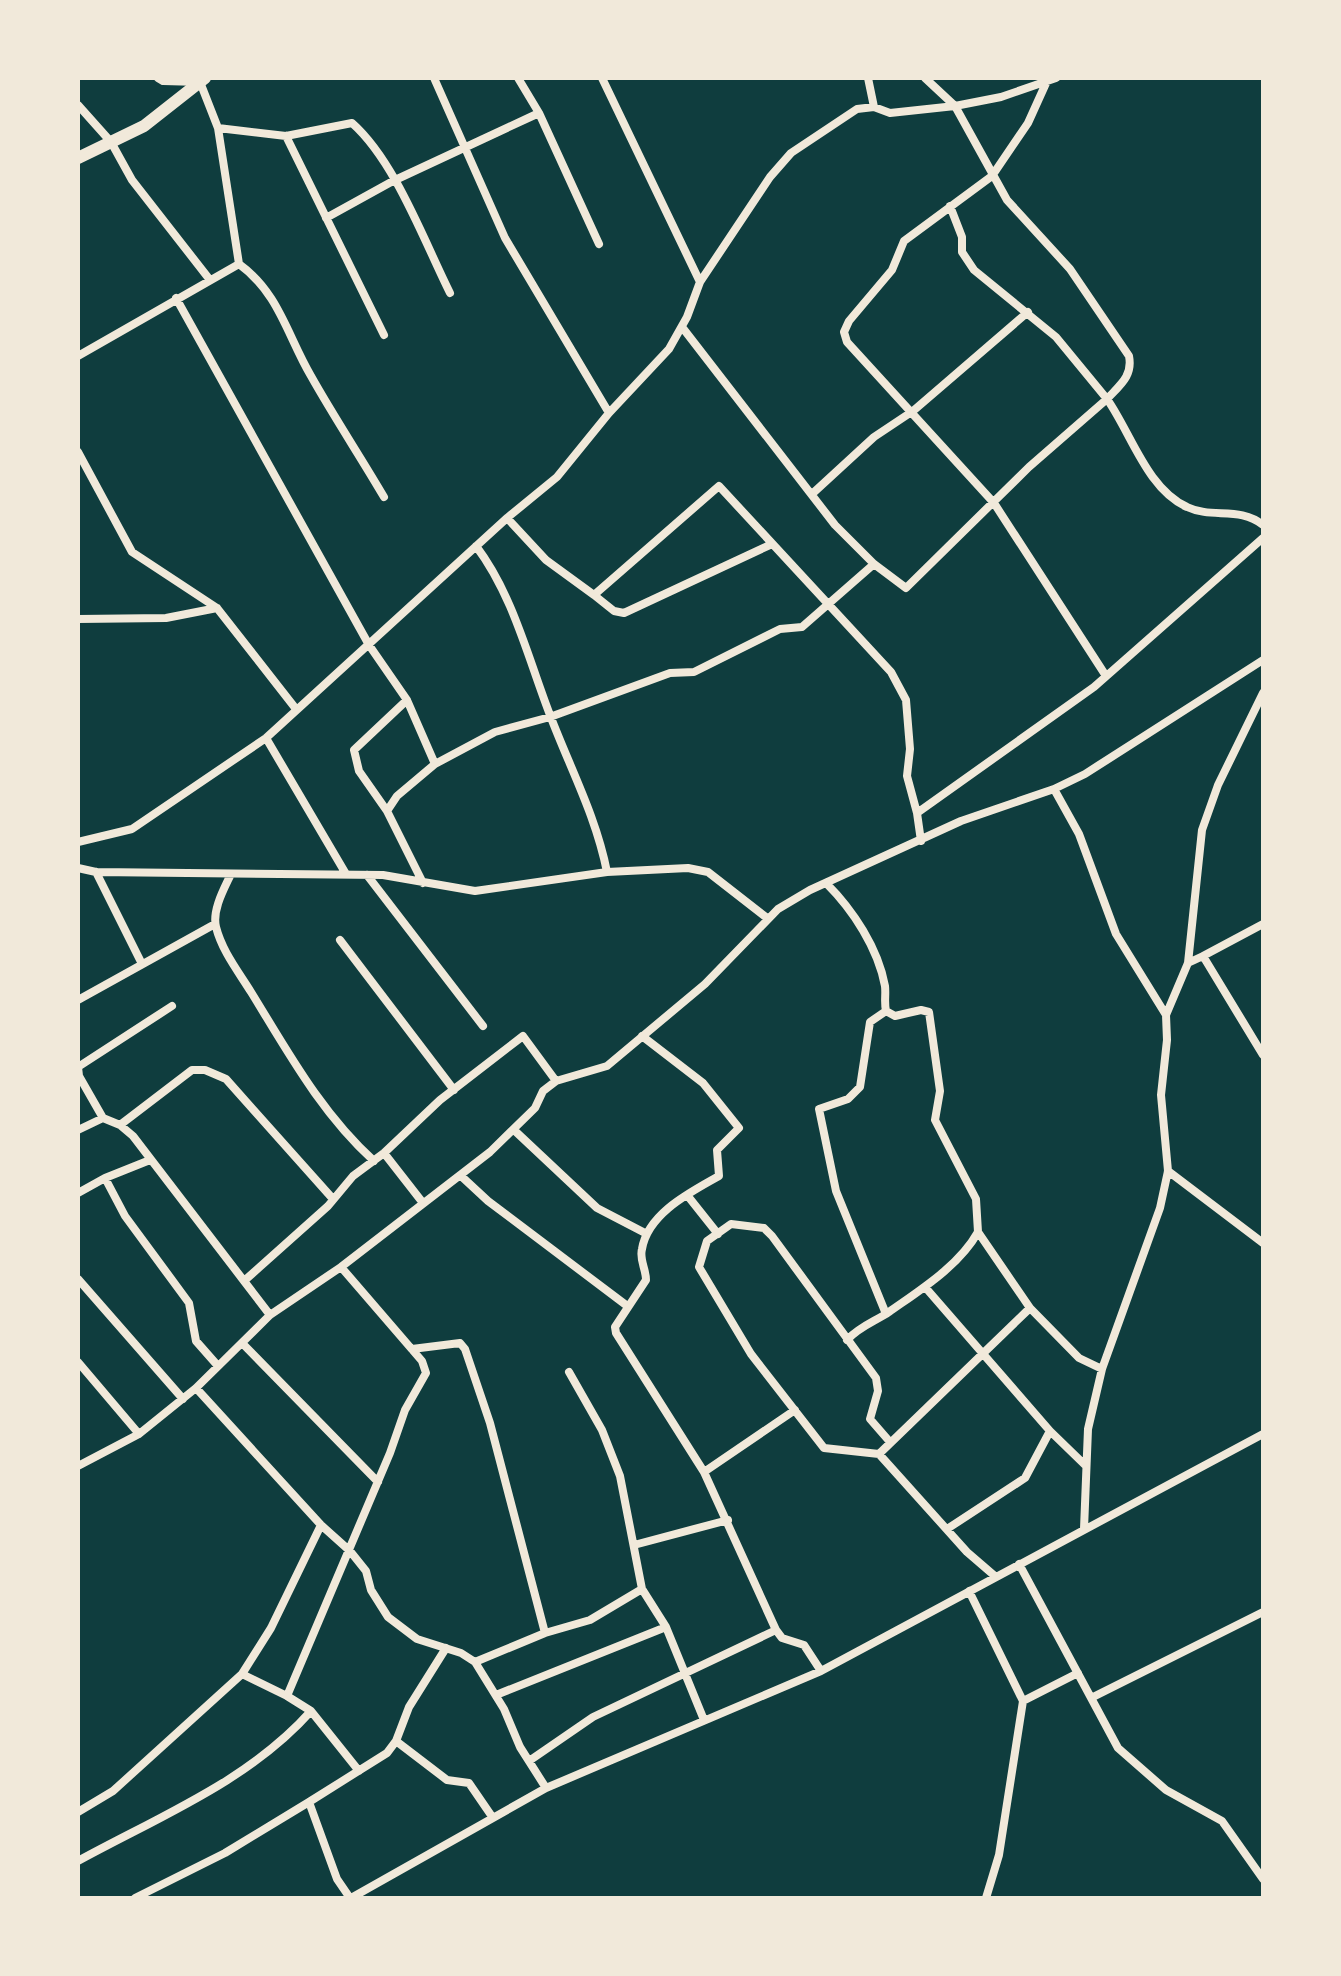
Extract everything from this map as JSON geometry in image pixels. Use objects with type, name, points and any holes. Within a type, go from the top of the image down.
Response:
[{"type":"street","points":[[158,78],[163,81],[202,80]]},
{"type":"street","points":[[434,78],[505,238],[609,413]]},
{"type":"street","points":[[518,78],[539,113],[599,244]]},
{"type":"street","points":[[602,78],[700,282]]},
{"type":"street","points":[[868,78],[874,107]]},
{"type":"street","points":[[682,327],[835,525],[874,564],[906,588],[1072,427],[1107,399],[1129,376],[1132,368],[1129,356],[1070,269],[1007,200],[955,106],[925,78]]},
{"type":"street","points":[[202,80],[218,128],[239,264],[258,278],[287,320],[309,372],[384,497]]},
{"type":"street","points":[[78,158],[144,126],[202,80]]},
{"type":"street","points":[[78,842],[110,836],[139,825],[169,801],[266,738],[507,518],[557,477],[609,413],[669,349],[682,327],[700,282],[770,177],[791,153],[857,109],[874,107],[890,113],[955,106],[1001,97],[1051,80]]},
{"type":"street","points":[[1051,80],[1028,123],[992,176],[904,241],[892,270],[849,321],[844,332],[847,342],[994,503],[1106,676]]},
{"type":"street","points":[[78,105],[111,142],[132,180],[210,280]]},
{"type":"street","points":[[326,218],[393,181],[539,113]]},
{"type":"street","points":[[218,128],[286,136],[352,123],[368,137],[450,293]]},
{"type":"street","points":[[286,136],[384,335]]},
{"type":"street","points":[[950,206],[966,259],[1056,337],[1107,399],[1158,485],[1186,507],[1209,513],[1231,511],[1263,525]]},
{"type":"street","points":[[78,356],[239,264]]},
{"type":"street","points":[[176,298],[369,645],[407,700],[435,764]]},
{"type":"street","points":[[812,494],[874,437],[913,411],[1028,312]]},
{"type":"street","points":[[78,452],[132,552],[217,608],[296,709]]},
{"type":"street","points":[[594,595],[719,486],[828,608],[887,666],[906,700],[910,749],[907,776],[921,841]]},
{"type":"street","points":[[507,518],[546,560],[614,611],[624,613],[772,544]]},
{"type":"street","points":[[917,813],[1106,676],[1263,538]]},
{"type":"street","points":[[476,546],[507,597],[550,717],[593,815],[607,872]]},
{"type":"street","points":[[387,811],[397,796],[435,764],[495,732],[550,717],[670,673],[694,672],[780,629],[802,627],[828,608],[874,564]]},
{"type":"street","points":[[78,619],[166,618],[217,608]]},
{"type":"street","points":[[78,1466],[139,1434],[183,1399],[270,1315],[341,1267],[514,1130],[535,1108],[543,1091],[556,1081],[607,1066],[705,984],[767,918],[826,883],[961,821],[1054,789],[1085,774],[1263,660]]},
{"type":"street","points":[[1084,1529],[1085,1465],[1102,1369],[1160,1208],[1168,1171],[1161,1095],[1167,1040],[1166,1015],[1188,963],[1202,830],[1218,785],[1263,693]]},
{"type":"street","points":[[407,700],[354,750],[359,771],[387,811],[423,883]]},
{"type":"street","points":[[266,738],[346,874]]},
{"type":"street","points":[[1054,789],[1079,834],[1116,934],[1166,1015]]},
{"type":"street","points":[[78,868],[96,872],[367,875],[475,891],[607,872],[700,868],[767,918]]},
{"type":"street","points":[[96,872],[142,964]]},
{"type":"street","points":[[231,874],[218,903],[215,924],[230,960],[300,1074],[348,1137],[374,1161]]},
{"type":"street","points":[[367,875],[483,1026]]},
{"type":"street","points":[[826,883],[852,911],[864,932],[885,987],[886,1011]]},
{"type":"street","points":[[78,1000],[215,924]]},
{"type":"street","points":[[1188,963],[1263,924]]},
{"type":"street","points":[[340,940],[454,1090]]},
{"type":"street","points":[[1203,956],[1263,1055]]},
{"type":"street","points":[[172,1006],[78,1067],[79,1076],[103,1118],[120,1125],[150,1160],[270,1315]]},
{"type":"street","points":[[886,1011],[895,1016],[921,1010],[929,1012],[940,1091],[935,1120],[976,1199],[978,1232],[1030,1308],[1079,1358],[1102,1369]]},
{"type":"street","points":[[886,1011],[870,1022],[860,1087],[855,1094],[819,1109],[836,1191],[886,1314]]},
{"type":"street","points":[[244,1281],[333,1199],[353,1176],[523,1036],[556,1081]]},
{"type":"street","points":[[642,1036],[703,1083],[739,1126],[717,1150],[719,1176],[687,1195],[647,1234],[641,1249],[646,1280],[617,1320],[616,1333],[704,1472],[776,1630],[782,1638],[804,1645],[821,1671]]},
{"type":"street","points":[[120,1125],[192,1070],[205,1070],[226,1079],[333,1199]]},
{"type":"street","points":[[78,1130],[103,1118]]},
{"type":"street","points":[[514,1130],[597,1208],[647,1234]]},
{"type":"street","points":[[384,1153],[423,1203]]},
{"type":"street","points":[[78,1193],[150,1160]]},
{"type":"street","points":[[1168,1171],[1263,1243]]},
{"type":"street","points":[[460,1175],[488,1201],[626,1305]]},
{"type":"street","points":[[105,1178],[125,1216],[189,1303],[196,1341],[218,1366]]},
{"type":"street","points":[[687,1195],[718,1234]]},
{"type":"street","points":[[890,1442],[870,1419],[879,1384],[764,1228],[731,1224],[707,1241],[699,1267],[751,1354],[824,1448],[879,1454],[947,1529],[996,1577]]},
{"type":"street","points":[[847,1340],[863,1323],[886,1314],[925,1287],[970,1245],[978,1232]]},
{"type":"street","points":[[287,1696],[350,1551],[405,1410],[426,1373],[412,1349],[341,1267]]},
{"type":"street","points":[[78,1279],[183,1399]]},
{"type":"street","points":[[925,1287],[1050,1431],[1085,1465]]},
{"type":"street","points":[[879,1454],[1030,1308]]},
{"type":"street","points":[[412,1349],[451,1342],[460,1343],[465,1349],[490,1423],[545,1633]]},
{"type":"street","points":[[242,1343],[378,1482]]},
{"type":"street","points":[[78,1362],[139,1434]]},
{"type":"street","points":[[569,1372],[602,1430],[620,1476],[642,1589],[666,1627],[704,1720]]},
{"type":"street","points":[[196,1388],[321,1525],[350,1551],[366,1571],[371,1590],[388,1617],[417,1639],[475,1662],[546,1788]]},
{"type":"street","points":[[704,1472],[795,1410]]},
{"type":"street","points":[[947,1529],[1025,1478],[1050,1431]]},
{"type":"street","points":[[309,1802],[337,1879],[351,1898],[546,1788],[821,1671],[1263,1434]]},
{"type":"street","points":[[634,1545],[728,1520]]},
{"type":"street","points":[[78,1812],[113,1791],[242,1674],[271,1628],[321,1525]]},
{"type":"street","points":[[1019,1564],[1118,1748],[1166,1790],[1222,1821],[1263,1879]]},
{"type":"street","points":[[475,1662],[545,1633],[590,1620],[642,1589]]},
{"type":"street","points":[[969,1591],[1023,1701],[999,1855],[986,1898]]},
{"type":"street","points":[[1091,1698],[1263,1612]]},
{"type":"street","points":[[496,1695],[666,1627]]},
{"type":"street","points":[[529,1761],[593,1717],[776,1630]]},
{"type":"street","points":[[135,1898],[225,1853],[387,1753],[396,1741],[409,1707],[446,1648]]},
{"type":"street","points":[[1023,1701],[1078,1673]]},
{"type":"street","points":[[242,1674],[311,1711],[359,1771]]},
{"type":"street","points":[[78,1861],[206,1795],[289,1735],[311,1711]]},
{"type":"street","points":[[396,1741],[447,1780],[469,1783],[493,1818]]}]
